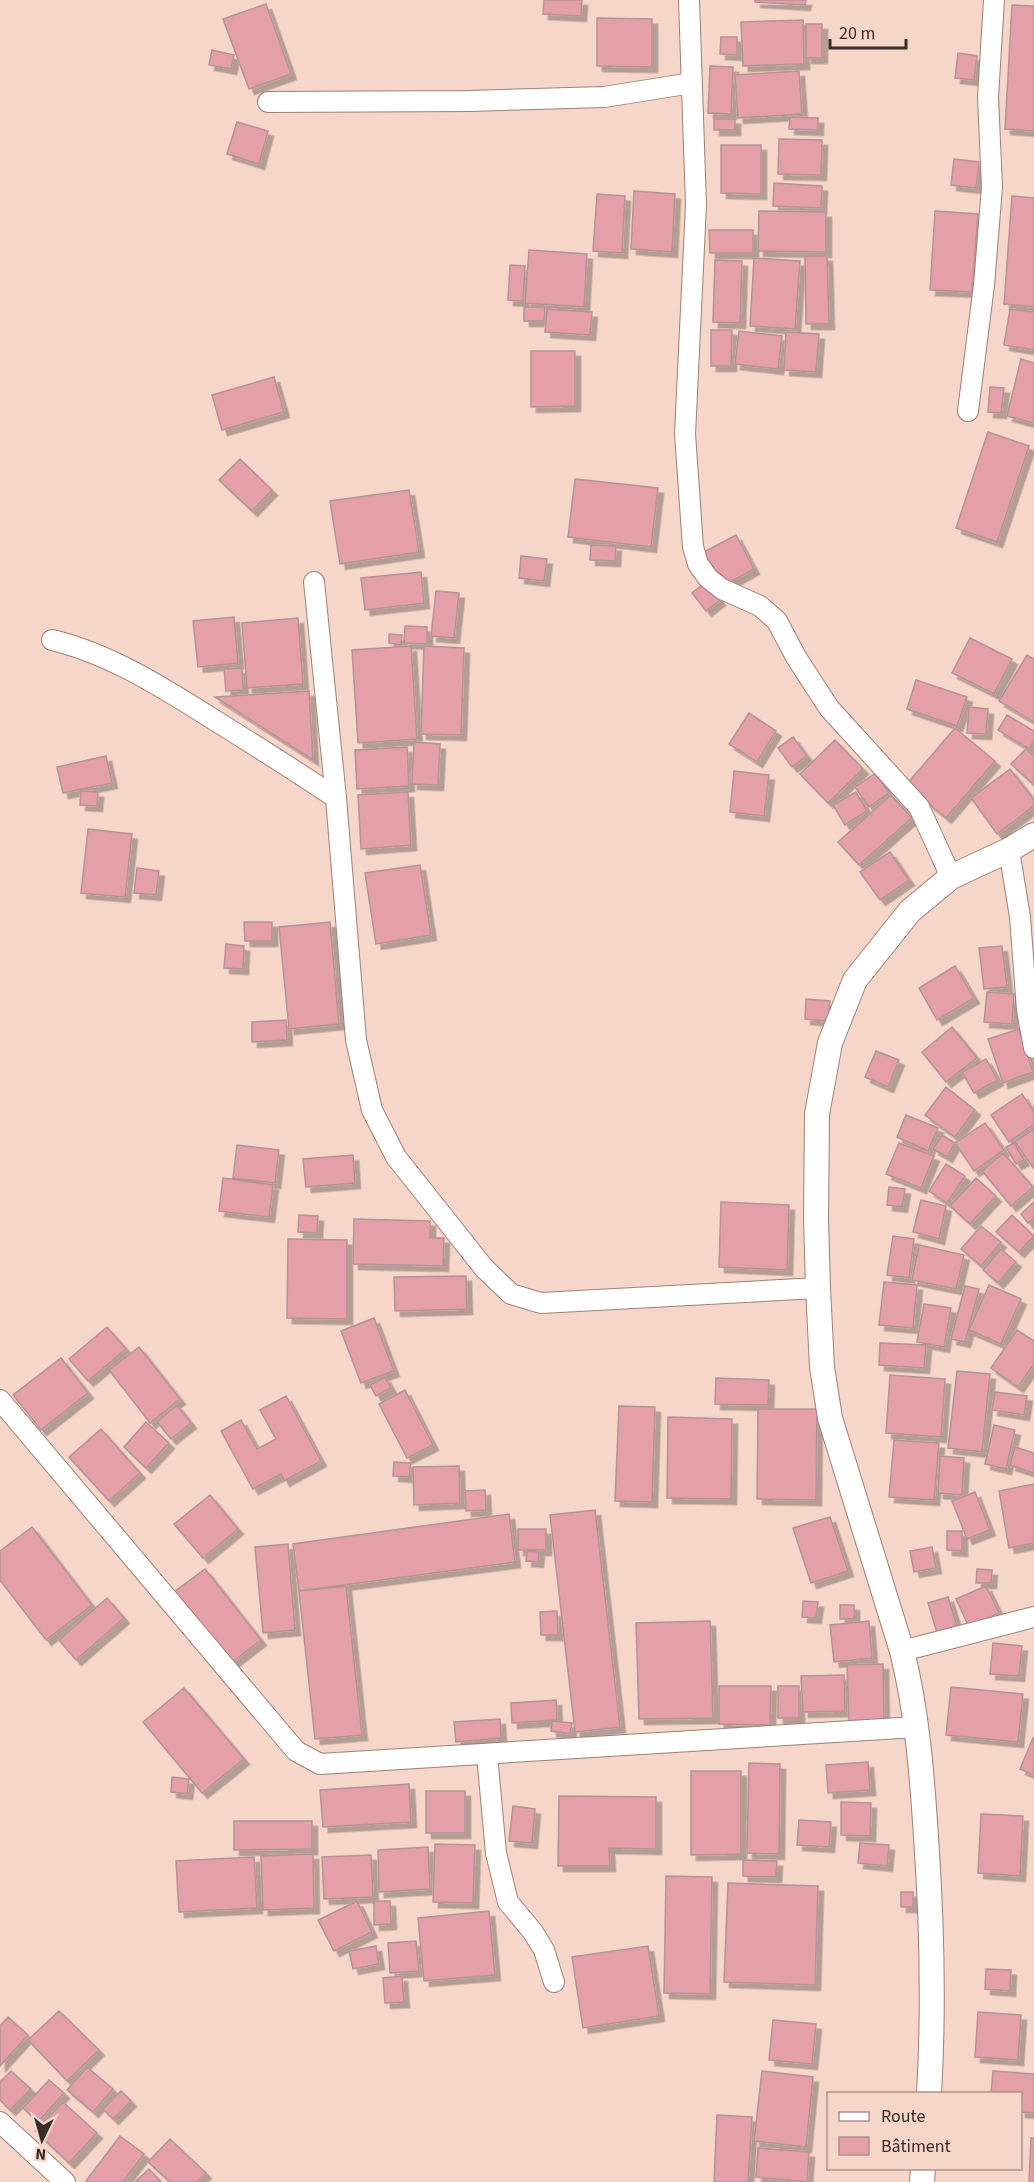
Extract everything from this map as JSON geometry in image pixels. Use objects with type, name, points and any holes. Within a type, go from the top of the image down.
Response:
[{"type":"street","points":[[689,0],[696,140],[696,205],[685,434],[693,547],[698,564],[708,578],[722,589],[760,606],[777,621],[796,657],[829,708],[919,807],[951,877]]},
{"type":"street","points":[[968,411],[984,285],[992,187],[988,97],[994,0]]},
{"type":"street","points":[[267,102],[470,101],[604,96],[692,83]]},
{"type":"street","points":[[314,582],[336,798],[356,1040],[372,1110],[396,1156],[484,1268],[511,1294],[541,1303],[818,1288]]},
{"type":"street","points":[[51,640],[69,644],[115,663],[168,691],[336,798]]},
{"type":"street","points":[[929,2092],[932,1918],[916,1727],[902,1651],[830,1418],[822,1367],[818,1288],[817,1114],[830,1043],[855,981],[910,911],[951,877],[1009,850],[1034,835]]},
{"type":"street","points":[[1009,850],[1020,917],[1027,1011],[1034,1048]]},
{"type":"street","points":[[0,1400],[296,1751],[320,1764],[916,1727]]},
{"type":"street","points":[[902,1651],[1034,1617]]},
{"type":"street","points":[[487,1755],[496,1853],[508,1902],[533,1932],[544,1950],[554,1982]]},
{"type":"street","points":[[0,2122],[65,2182]]},
{"type":"building","points":[[544,0],[582,0],[581,16],[543,14]]},
{"type":"building","points":[[755,0],[806,0],[805,5],[755,2]]},
{"type":"building","points":[[266,4],[291,74],[249,89],[223,19]]},
{"type":"building","points":[[1012,5],[1034,6],[1034,131],[1005,129]]},
{"type":"building","points":[[597,18],[652,19],[652,67],[597,66]]},
{"type":"building","points":[[803,20],[804,64],[743,66],[741,22]]},
{"type":"building","points":[[806,24],[822,24],[822,58],[806,58]]},
{"type":"building","points":[[721,37],[737,37],[737,55],[720,54]]},
{"type":"building","points":[[212,50],[234,55],[231,69],[209,65]]},
{"type":"building","points":[[958,53],[977,56],[974,80],[955,78]]},
{"type":"building","points":[[710,66],[733,67],[731,114],[708,113]]},
{"type":"building","points":[[799,71],[802,114],[738,118],[735,75]]},
{"type":"building","points":[[790,117],[818,118],[818,130],[789,129]]},
{"type":"building","points":[[714,119],[735,119],[735,130],[714,130]]},
{"type":"building","points":[[237,122],[268,131],[259,164],[227,154]]},
{"type":"building","points":[[779,139],[822,140],[821,175],[778,174]]},
{"type":"building","points":[[721,145],[761,145],[761,194],[721,193]]},
{"type":"building","points":[[954,159],[979,162],[976,188],[951,185]]},
{"type":"building","points":[[774,183],[822,186],[821,208],[773,206]]},
{"type":"building","points":[[634,191],[675,194],[672,252],[631,249]]},
{"type":"building","points":[[597,194],[625,196],[622,253],[593,251]]},
{"type":"building","points":[[1012,196],[1034,198],[1034,307],[1004,304]]},
{"type":"building","points":[[759,211],[826,212],[826,252],[758,251]]},
{"type":"building","points":[[935,211],[978,214],[972,292],[930,290]]},
{"type":"building","points":[[709,230],[753,230],[753,253],[710,253]]},
{"type":"building","points":[[529,250],[587,254],[584,307],[525,303]]},
{"type":"building","points":[[805,256],[827,256],[829,324],[806,324]]},
{"type":"building","points":[[754,258],[800,261],[795,329],[750,326]]},
{"type":"building","points":[[715,260],[742,261],[740,323],[713,322]]},
{"type":"building","points":[[510,265],[525,266],[523,301],[508,300]]},
{"type":"building","points":[[524,307],[545,307],[544,321],[524,321]]},
{"type":"building","points":[[547,309],[592,312],[590,335],[545,332]]},
{"type":"building","points":[[1010,309],[1034,312],[1034,350],[1004,345]]},
{"type":"building","points":[[711,330],[732,330],[731,366],[711,366]]},
{"type":"building","points":[[739,331],[782,336],[778,369],[735,364]]},
{"type":"building","points":[[786,332],[819,334],[816,372],[784,370]]},
{"type":"building","points":[[531,351],[575,351],[575,406],[531,407]]},
{"type":"building","points":[[1021,359],[1034,363],[1034,423],[1007,416]]},
{"type":"building","points":[[274,377],[284,412],[222,430],[212,395]]},
{"type":"building","points":[[990,387],[1004,388],[1001,413],[988,412]]},
{"type":"building","points":[[988,432],[1029,446],[997,542],[956,528]]},
{"type":"building","points":[[240,459],[272,490],[252,511],[219,480]]},
{"type":"building","points":[[575,479],[658,488],[651,547],[568,537]]},
{"type":"building","points":[[409,490],[419,552],[340,564],[330,501]]},
{"type":"building","points":[[736,535],[754,569],[721,587],[702,553]]},
{"type":"building","points":[[591,545],[616,546],[615,561],[590,560]]},
{"type":"building","points":[[521,556],[547,559],[544,581],[519,578]]},
{"type":"building","points":[[421,572],[424,603],[365,610],[361,578]]},
{"type":"building","points":[[706,582],[720,600],[706,611],[692,593]]},
{"type":"building","points":[[436,591],[459,593],[454,638],[431,636]]},
{"type":"building","points":[[234,617],[238,663],[198,667],[193,621]]},
{"type":"building","points":[[298,618],[303,684],[247,688],[242,623]]},
{"type":"building","points":[[405,626],[427,627],[427,644],[404,643]]},
{"type":"building","points":[[389,634],[402,635],[401,645],[389,643]]},
{"type":"building","points":[[970,638],[1012,659],[994,694],[952,673]]},
{"type":"building","points":[[411,646],[417,739],[358,743],[352,650]]},
{"type":"building","points":[[424,646],[464,648],[461,735],[421,734]]},
{"type":"building","points":[[1027,655],[1034,659],[1034,722],[999,701]]},
{"type":"building","points":[[242,668],[243,690],[226,691],[224,669]]},
{"type":"building","points":[[916,680],[967,697],[957,726],[907,709]]},
{"type":"building","points":[[309,691],[313,760],[215,697]]},
{"type":"building","points":[[969,707],[988,709],[986,734],[967,733]]},
{"type":"building","points":[[749,713],[776,731],[757,762],[729,744]]},
{"type":"building","points":[[1007,715],[1034,731],[1034,741],[1029,749],[998,730]]},
{"type":"building","points":[[955,728],[995,761],[946,818],[906,785]]},
{"type":"building","points":[[793,737],[807,756],[792,767],[778,748]]},
{"type":"building","points":[[835,740],[863,769],[828,803],[800,774]]},
{"type":"building","points":[[414,742],[440,744],[438,785],[412,784]]},
{"type":"building","points":[[407,747],[409,786],[357,789],[355,750]]},
{"type":"building","points":[[1026,749],[1034,756],[1034,785],[1011,764]]},
{"type":"building","points":[[106,756],[112,783],[63,793],[57,767]]},
{"type":"building","points":[[1010,769],[1034,800],[1034,806],[997,834],[971,798]]},
{"type":"building","points":[[734,771],[769,775],[764,816],[730,812]]},
{"type":"building","points":[[876,773],[889,793],[869,807],[855,787]]},
{"type":"building","points":[[81,791],[98,792],[97,806],[80,805]]},
{"type":"building","points":[[408,792],[411,845],[361,849],[358,795]]},
{"type":"building","points":[[856,792],[867,811],[845,825],[833,805]]},
{"type":"building","points":[[891,795],[912,818],[859,865],[838,842]]},
{"type":"building","points":[[88,829],[132,834],[125,897],[81,893]]},
{"type":"building","points":[[890,852],[909,880],[880,900],[860,872]]},
{"type":"building","points":[[420,865],[431,935],[376,944],[365,873]]},
{"type":"building","points":[[137,868],[159,871],[156,895],[134,893]]},
{"type":"building","points":[[244,922],[272,922],[272,941],[245,941]]},
{"type":"building","points":[[330,922],[339,1024],[289,1029],[279,927]]},
{"type":"building","points":[[226,944],[244,946],[243,969],[224,968]]},
{"type":"building","points":[[1002,946],[1007,987],[984,989],[979,948]]},
{"type":"building","points":[[955,966],[974,998],[937,1020],[919,988]]},
{"type":"building","points":[[987,992],[1014,994],[1012,1024],[984,1022]]},
{"type":"building","points":[[806,999],[830,1001],[828,1021],[805,1019]]},
{"type":"building","points":[[286,1020],[287,1040],[252,1042],[252,1022]]},
{"type":"building","points":[[952,1027],[977,1058],[946,1082],[922,1052]]},
{"type":"building","points":[[1019,1029],[1033,1072],[1003,1083],[988,1039]]},
{"type":"building","points":[[876,1051],[899,1060],[888,1087],[865,1077]]},
{"type":"building","points":[[986,1059],[998,1080],[974,1093],[962,1072]]},
{"type":"building","points":[[946,1087],[975,1110],[955,1137],[925,1115]]},
{"type":"building","points":[[1022,1094],[1034,1112],[1034,1124],[1009,1142],[991,1115]]},
{"type":"building","points":[[906,1115],[938,1128],[928,1151],[897,1137]]},
{"type":"building","points":[[985,1123],[1004,1150],[974,1171],[955,1143]]},
{"type":"building","points":[[1034,1129],[1034,1169],[1015,1142]]},
{"type":"building","points":[[942,1135],[955,1143],[947,1157],[933,1149]]},
{"type":"building","points":[[899,1143],[934,1156],[921,1188],[886,1174]]},
{"type":"building","points":[[1014,1143],[1024,1160],[1016,1164],[1006,1147]]},
{"type":"building","points":[[237,1145],[279,1150],[275,1183],[233,1178]]},
{"type":"building","points":[[1003,1153],[1033,1187],[1011,1206],[982,1171]]},
{"type":"building","points":[[353,1155],[355,1183],[306,1187],[303,1159]]},
{"type":"building","points":[[946,1164],[965,1176],[947,1203],[929,1191]]},
{"type":"building","points":[[223,1178],[273,1185],[269,1217],[219,1211]]},
{"type":"building","points":[[976,1178],[996,1196],[970,1224],[950,1206]]},
{"type":"building","points":[[889,1187],[905,1189],[902,1207],[887,1205]]},
{"type":"building","points":[[921,1200],[946,1206],[939,1239],[913,1232]]},
{"type":"building","points":[[721,1202],[789,1205],[787,1270],[719,1267]]},
{"type":"building","points":[[1034,1202],[1034,1218],[1028,1223],[1021,1214]]},
{"type":"building","points":[[299,1215],[318,1216],[317,1233],[298,1232]]},
{"type":"building","points":[[1012,1215],[1034,1236],[1019,1252],[996,1232]]},
{"type":"building","points":[[354,1219],[430,1221],[430,1238],[444,1238],[443,1266],[353,1264]]},
{"type":"building","points":[[981,1226],[1001,1242],[981,1266],[961,1249]]},
{"type":"building","points":[[893,1236],[914,1239],[909,1278],[887,1275]]},
{"type":"building","points":[[288,1239],[347,1240],[347,1319],[287,1318]]},
{"type":"building","points":[[919,1245],[964,1255],[956,1289],[912,1280]]},
{"type":"building","points":[[1001,1249],[1016,1262],[998,1283],[983,1270]]},
{"type":"building","points":[[466,1276],[467,1309],[395,1311],[394,1277]]},
{"type":"building","points":[[884,1282],[917,1285],[913,1328],[879,1325]]},
{"type":"building","points":[[989,1285],[1021,1299],[1001,1344],[969,1330]]},
{"type":"building","points":[[965,1286],[979,1289],[965,1342],[951,1339]]},
{"type":"building","points":[[924,1304],[951,1308],[944,1347],[917,1342]]},
{"type":"building","points":[[374,1318],[394,1371],[361,1383],[341,1331]]},
{"type":"building","points":[[107,1327],[126,1349],[88,1381],[69,1359]]},
{"type":"building","points":[[1017,1330],[1034,1341],[1034,1364],[1018,1387],[991,1368]]},
{"type":"building","points":[[880,1343],[926,1345],[924,1368],[879,1365]]},
{"type":"building","points":[[139,1347],[180,1399],[150,1423],[109,1370]]},
{"type":"building","points":[[61,1358],[88,1393],[41,1430],[13,1395]]},
{"type":"building","points":[[957,1371],[990,1374],[982,1452],[948,1448]]},
{"type":"building","points":[[890,1375],[945,1379],[941,1437],[886,1433]]},
{"type":"building","points":[[385,1377],[391,1388],[376,1396],[370,1385]]},
{"type":"building","points":[[716,1378],[769,1380],[768,1405],[715,1404]]},
{"type":"building","points":[[405,1390],[433,1445],[407,1458],[379,1404]]},
{"type":"building","points":[[995,1392],[1027,1396],[1024,1415],[992,1410]]},
{"type":"building","points":[[286,1396],[321,1461],[284,1481],[281,1474],[253,1489],[221,1431],[241,1420],[257,1449],[276,1439],[260,1410]]},
{"type":"building","points":[[177,1405],[191,1423],[171,1439],[157,1422]]},
{"type":"building","points":[[619,1406],[655,1407],[652,1502],[615,1501]]},
{"type":"building","points":[[758,1409],[817,1409],[816,1500],[757,1499]]},
{"type":"building","points":[[668,1417],[732,1419],[731,1499],[667,1498]]},
{"type":"building","points":[[146,1422],[169,1443],[146,1468],[124,1447]]},
{"type":"building","points":[[994,1425],[1015,1430],[1006,1469],[985,1464]]},
{"type":"building","points":[[101,1429],[140,1473],[109,1501],[69,1457]]},
{"type":"building","points":[[894,1440],[939,1443],[934,1500],[889,1497]]},
{"type":"building","points":[[1015,1447],[1034,1453],[1034,1473],[1010,1465]]},
{"type":"building","points":[[940,1456],[964,1458],[962,1495],[938,1493]]},
{"type":"building","points":[[394,1462],[411,1463],[409,1477],[393,1476]]},
{"type":"building","points":[[459,1466],[460,1503],[414,1505],[413,1467]]},
{"type":"building","points":[[1034,1484],[1034,1543],[1009,1548],[999,1491]]},
{"type":"building","points":[[485,1490],[486,1510],[466,1511],[465,1491]]},
{"type":"building","points":[[975,1492],[990,1530],[967,1539],[952,1501]]},
{"type":"building","points":[[210,1495],[238,1529],[203,1558],[174,1524]]},
{"type":"building","points":[[595,1510],[620,1727],[575,1732],[550,1515]]},
{"type":"building","points":[[509,1514],[515,1562],[299,1591],[293,1544]]},
{"type":"building","points":[[830,1517],[848,1571],[811,1583],[793,1528]]},
{"type":"building","points":[[32,1527],[92,1605],[46,1640],[0,1580],[0,1551]]},
{"type":"building","points":[[518,1529],[546,1529],[546,1550],[518,1550]]},
{"type":"building","points":[[947,1531],[962,1531],[962,1551],[947,1550]]},
{"type":"building","points":[[288,1544],[295,1630],[263,1633],[255,1547]]},
{"type":"building","points":[[932,1547],[936,1568],[914,1572],[910,1551]]},
{"type":"building","points":[[527,1551],[539,1552],[538,1562],[526,1561]]},
{"type":"building","points":[[205,1569],[261,1640],[230,1664],[174,1592]]},
{"type":"building","points":[[977,1569],[992,1570],[991,1583],[976,1583]]},
{"type":"building","points":[[346,1586],[362,1735],[315,1739],[299,1591]]},
{"type":"building","points":[[986,1586],[999,1613],[969,1627],[956,1599]]},
{"type":"building","points":[[948,1597],[957,1626],[937,1633],[928,1603]]},
{"type":"building","points":[[107,1598],[124,1618],[76,1660],[59,1640]]},
{"type":"building","points":[[803,1601],[818,1602],[816,1618],[802,1617]]},
{"type":"building","points":[[840,1605],[854,1605],[854,1619],[840,1619]]},
{"type":"building","points":[[557,1611],[558,1635],[541,1635],[540,1612]]},
{"type":"building","points":[[710,1621],[713,1718],[639,1719],[636,1623]]},
{"type":"building","points":[[869,1621],[872,1658],[834,1662],[830,1625]]},
{"type":"building","points":[[993,1643],[1022,1646],[1019,1676],[990,1674]]},
{"type":"building","points":[[883,1664],[884,1721],[849,1722],[847,1665]]},
{"type":"building","points":[[844,1675],[845,1711],[803,1712],[801,1676]]},
{"type":"building","points":[[719,1686],[771,1686],[770,1725],[719,1724]]},
{"type":"building","points":[[778,1686],[799,1686],[799,1718],[778,1718]]},
{"type":"building","points":[[951,1687],[1023,1694],[1018,1742],[946,1735]]},
{"type":"building","points":[[184,1688],[244,1759],[202,1793],[143,1722]]},
{"type":"building","points":[[556,1700],[557,1720],[512,1723],[511,1703]]},
{"type":"building","points":[[500,1719],[501,1738],[456,1742],[454,1722]]},
{"type":"building","points":[[552,1721],[572,1723],[570,1734],[551,1731]]},
{"type":"building","points":[[1034,1738],[1034,1775],[1020,1769]]},
{"type":"building","points":[[868,1762],[870,1790],[828,1793],[826,1765]]},
{"type":"building","points":[[749,1763],[780,1764],[779,1854],[747,1853]]},
{"type":"building","points":[[691,1771],[741,1771],[741,1854],[691,1855]]},
{"type":"building","points":[[172,1777],[189,1779],[187,1794],[171,1792]]},
{"type":"building","points":[[409,1784],[411,1822],[323,1827],[320,1790]]},
{"type":"building","points":[[426,1791],[465,1791],[465,1833],[426,1833]]},
{"type":"building","points":[[559,1796],[656,1797],[656,1849],[609,1848],[610,1866],[558,1866]]},
{"type":"building","points":[[841,1802],[871,1803],[870,1836],[841,1835]]},
{"type":"building","points":[[513,1806],[535,1809],[532,1843],[509,1841]]},
{"type":"building","points":[[981,1814],[1023,1816],[1020,1876],[978,1873]]},
{"type":"building","points":[[799,1820],[831,1822],[829,1847],[797,1845]]},
{"type":"building","points":[[234,1821],[312,1821],[312,1849],[234,1850]]},
{"type":"building","points":[[860,1843],[889,1845],[887,1866],[858,1863]]},
{"type":"building","points":[[435,1844],[475,1845],[473,1903],[433,1902]]},
{"type":"building","points":[[428,1847],[430,1889],[379,1892],[378,1850]]},
{"type":"building","points":[[313,1854],[314,1908],[263,1910],[261,1856]]},
{"type":"building","points":[[371,1855],[373,1897],[324,1899],[322,1857]]},
{"type":"building","points":[[254,1857],[257,1908],[179,1912],[176,1861]]},
{"type":"building","points":[[743,1860],[777,1861],[776,1877],[743,1876]]},
{"type":"building","points":[[666,1876],[712,1877],[710,1994],[664,1993]]},
{"type":"building","points":[[728,1883],[818,1886],[815,1985],[724,1982]]},
{"type":"building","points":[[901,1892],[913,1892],[913,1907],[901,1907]]},
{"type":"building","points":[[357,1901],[372,1932],[334,1951],[318,1920]]},
{"type":"building","points":[[374,1901],[390,1901],[391,1924],[374,1925]]},
{"type":"building","points":[[489,1911],[495,1975],[424,1981],[418,1918]]},
{"type":"building","points":[[416,1941],[419,1971],[390,1973],[388,1943]]},
{"type":"building","points":[[376,1946],[379,1964],[353,1969],[349,1951]]},
{"type":"building","points":[[648,1946],[659,2016],[583,2028],[572,1957]]},
{"type":"building","points":[[986,1969],[1011,1970],[1010,1991],[985,1989]]},
{"type":"building","points":[[402,1976],[404,2002],[385,2003],[383,1978]]},
{"type":"building","points":[[59,2011],[99,2050],[67,2081],[28,2040]]},
{"type":"building","points":[[978,2012],[1021,2015],[1018,2060],[975,2057]]},
{"type":"building","points":[[8,2017],[28,2035],[0,2066],[0,2026]]},
{"type":"building","points":[[773,2020],[816,2024],[812,2064],[769,2060]]},
{"type":"building","points":[[87,2067],[113,2089],[93,2112],[67,2090]]},
{"type":"building","points":[[11,2071],[31,2089],[10,2110],[0,2100],[0,2082]]},
{"type":"building","points":[[762,2071],[813,2077],[806,2147],[754,2141]]},
{"type":"building","points":[[993,2071],[1034,2074],[1034,2113],[1022,2112],[1022,2092],[991,2092]]},
{"type":"building","points":[[49,2080],[64,2093],[38,2122],[23,2108]]},
{"type":"building","points":[[121,2091],[131,2101],[113,2119],[103,2109]]},
{"type":"building","points":[[63,2102],[97,2133],[69,2163],[35,2131]]},
{"type":"building","points":[[717,2115],[752,2117],[748,2182],[714,2182]]},
{"type":"building","points":[[120,2136],[144,2154],[123,2182],[87,2182],[86,2181]]},
{"type":"building","points":[[1031,2138],[1034,2138],[1034,2182],[1029,2182]]},
{"type":"building","points":[[170,2139],[206,2173],[197,2182],[170,2182],[148,2162]]},
{"type":"building","points":[[758,2148],[809,2152],[807,2182],[756,2177]]},
{"type":"building","points":[[149,2169],[161,2182],[135,2182]]}]
